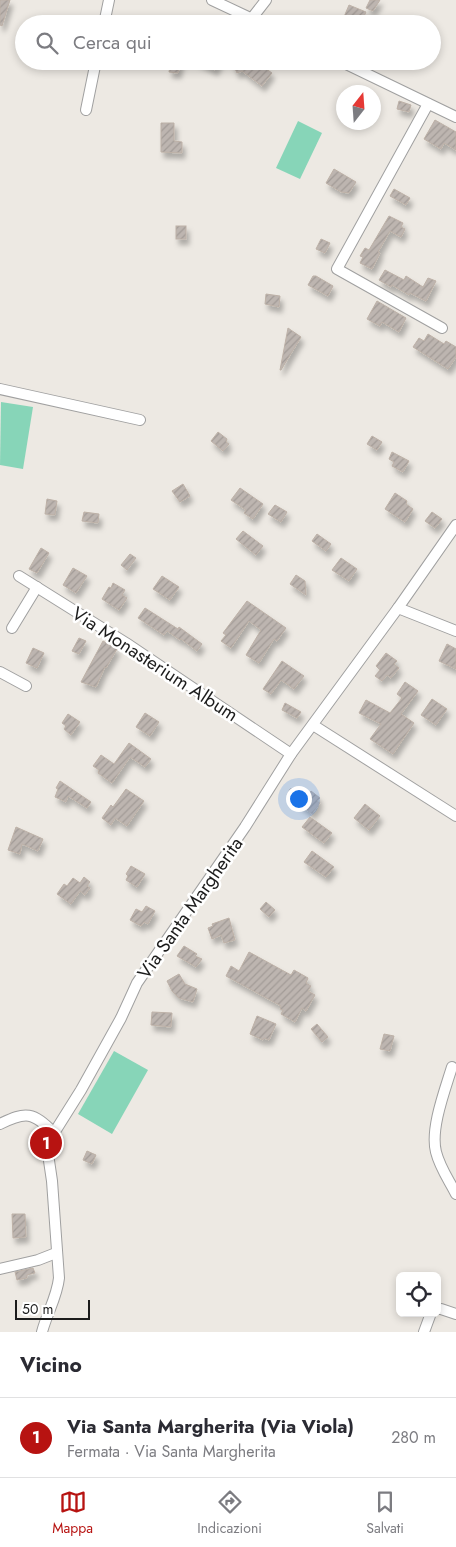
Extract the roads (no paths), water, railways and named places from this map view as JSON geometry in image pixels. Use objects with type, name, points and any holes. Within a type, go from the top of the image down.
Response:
[{"type":"street","points":[[106,15],[109,0]]},
{"type":"street","points":[[212,0],[245,15]]},
{"type":"street","points":[[254,15],[266,0]]},
{"type":"street","points":[[86,110],[94,70]]},
{"type":"street","points":[[358,70],[456,117]]},
{"type":"street","points":[[428,104],[337,269],[442,328]]},
{"type":"street","points":[[0,389],[140,420]]},
{"type":"street","name":"Via Santa Margherita","points":[[42,1332],[45,1320],[58,1292],[59,1278],[52,1181],[48,1154],[54,1133],[117,1026],[137,984],[245,827],[291,754],[456,525]]},
{"type":"street","name":"Via Monasterium Album","points":[[19,576],[126,643],[291,754]]},
{"type":"street","points":[[12,628],[37,587]]},
{"type":"street","points":[[398,608],[456,631]]},
{"type":"street","points":[[0,672],[26,686]]},
{"type":"street","points":[[313,725],[456,816]]},
{"type":"street","points":[[452,1068],[434,1137],[436,1152],[444,1174],[456,1194]]},
{"type":"street","points":[[0,1124],[16,1116],[28,1116],[38,1118],[54,1133]]},
{"type":"street","points":[[0,1269],[38,1260],[56,1253]]},
{"type":"street","points":[[441,1309],[456,1314]]},
{"type":"street","points":[[424,1332],[430,1317]]},
{"type":"place","name":"Via Santa Margherita (Via Viola)","points":[[46,1143]]}]
